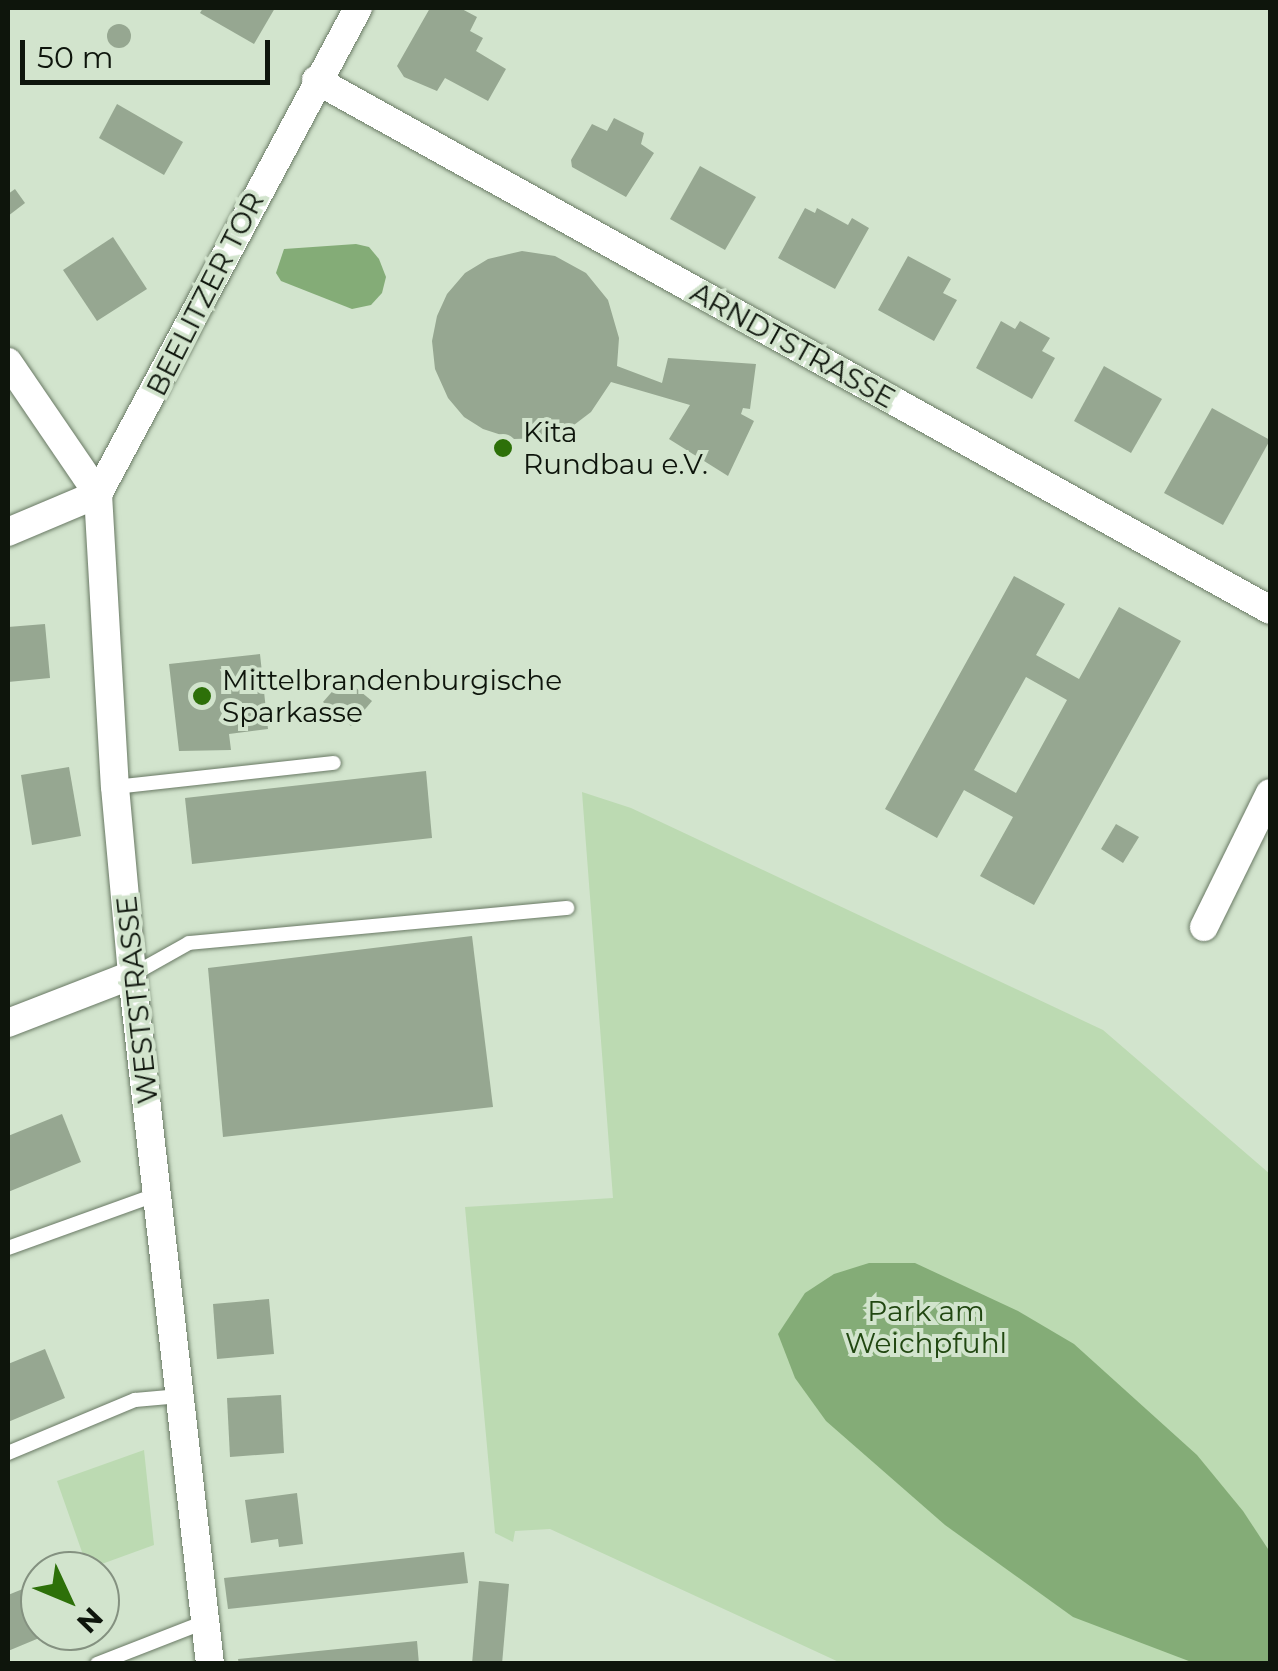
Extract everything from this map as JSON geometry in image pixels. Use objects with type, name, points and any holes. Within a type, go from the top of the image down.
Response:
[{"type":"street","name":"BEELITZER TOR","points":[[98,494],[316,80],[358,8]]},
{"type":"street","name":"ARNDTSTRASSE","points":[[316,80],[1270,610]]},
{"type":"street","points":[[8,362],[98,494],[8,532]]},
{"type":"street","name":"WESTSTRASSE","points":[[98,494],[115,788],[132,975],[210,1664]]},
{"type":"street","points":[[1204,926],[1270,793]]},
{"type":"street","points":[[8,1024],[132,975]]},
{"type":"lane","points":[[115,788],[334,763]]},
{"type":"lane","points":[[132,975],[189,943],[567,908]]},
{"type":"lane","points":[[8,1248],[159,1194]]},
{"type":"lane","points":[[8,1453],[135,1400],[180,1396]]},
{"type":"lane","points":[[97,1664],[206,1622]]},
{"type":"green space","name":"Park am Weichpfuhl","points":[[582,792],[631,808],[1103,1030],[1270,1174],[1270,1663],[841,1663],[550,1529],[515,1531],[513,1542],[495,1533],[465,1207],[613,1198]]},
{"type":"green space","points":[[144,1450],[154,1545],[120,1557],[120,1551],[82,1551],[57,1481]]},
{"type":"shaded area","points":[[356,244],[369,247],[386,277],[382,293],[371,305],[352,309],[281,281],[276,273],[284,249]]},
{"type":"shaded area","points":[[869,1263],[915,1263],[1018,1311],[1074,1344],[1197,1455],[1243,1511],[1270,1552],[1270,1663],[1194,1663],[1073,1617],[945,1525],[826,1421],[795,1378],[778,1334],[805,1293],[834,1274]]},
{"type":"building","points":[[203,8],[275,8],[254,44],[200,13]]},
{"type":"building","points":[[430,8],[460,8],[477,17],[470,31],[483,38],[476,51],[506,69],[488,101],[445,78],[437,91],[404,77],[397,66]]},
{"type":"building","points":[[119,24],[128,27],[128,45],[119,48],[110,45],[107,36],[110,27]]},
{"type":"building","points":[[117,104],[183,142],[164,175],[99,138]]},
{"type":"building","points":[[614,118],[644,133],[641,144],[654,153],[626,197],[572,167],[571,160],[592,124],[607,131]]},
{"type":"building","points":[[700,166],[756,197],[725,250],[670,219]]},
{"type":"building","points":[[15,189],[25,203],[8,216],[8,194]]},
{"type":"building","points":[[805,208],[815,213],[817,208],[848,225],[852,218],[869,228],[835,289],[778,258]]},
{"type":"building","points":[[113,237],[147,289],[97,321],[63,270]]},
{"type":"building","points":[[522,251],[555,256],[586,273],[608,300],[619,338],[617,366],[662,383],[668,358],[756,364],[750,409],[743,408],[741,414],[754,421],[728,476],[669,439],[690,405],[611,382],[591,412],[570,428],[543,438],[514,439],[483,429],[464,417],[448,398],[435,369],[432,341],[437,316],[447,294],[465,273],[488,259]]},
{"type":"building","points":[[908,256],[951,279],[943,293],[957,300],[934,341],[878,310]]},
{"type":"building","points":[[1001,321],[1015,329],[1020,321],[1050,338],[1042,351],[1055,358],[1032,399],[976,368]]},
{"type":"building","points":[[1104,366],[1162,399],[1131,453],[1074,421]]},
{"type":"building","points":[[1212,408],[1270,440],[1223,525],[1164,493]]},
{"type":"building","points":[[1014,576],[1065,604],[1036,655],[1079,679],[1119,607],[1181,641],[1034,905],[980,876],[1013,817],[964,790],[937,838],[885,809]],"holes":[[[1026,677],[1067,700],[1016,793],[974,770]]]},
{"type":"building","points":[[45,624],[50,678],[8,682],[8,627]]},
{"type":"building","points":[[260,654],[268,729],[229,734],[231,750],[179,751],[169,664]]},
{"type":"building","points":[[344,678],[372,701],[351,726],[323,702]]},
{"type":"building","points":[[69,767],[81,836],[32,845],[21,775]]},
{"type":"building","points":[[426,771],[432,838],[192,864],[185,798]]},
{"type":"building","points":[[1116,824],[1139,837],[1123,863],[1101,849]]},
{"type":"building","points":[[472,936],[493,1107],[223,1137],[208,968]]},
{"type":"building","points":[[62,1114],[81,1162],[8,1192],[8,1136]]},
{"type":"building","points":[[269,1299],[274,1354],[217,1359],[213,1304]]},
{"type":"building","points":[[45,1349],[65,1398],[8,1422],[8,1364]]},
{"type":"building","points":[[281,1395],[284,1453],[230,1457],[227,1398]]},
{"type":"building","points":[[297,1493],[303,1544],[279,1547],[278,1539],[251,1543],[245,1500]]},
{"type":"building","points":[[464,1552],[468,1583],[228,1609],[224,1578]]},
{"type":"building","points":[[479,1581],[509,1584],[502,1664],[472,1664]]},
{"type":"building","points":[[20,1590],[20,1646],[8,1651],[8,1595]]},
{"type":"building","points":[[417,1641],[419,1664],[239,1664],[238,1659]]},
{"type":"place","name":"Kita Rundbau e.V.","points":[[503,448]]},
{"type":"place","name":"Mittelbrandenburgische Sparkasse","points":[[202,696]]}]
